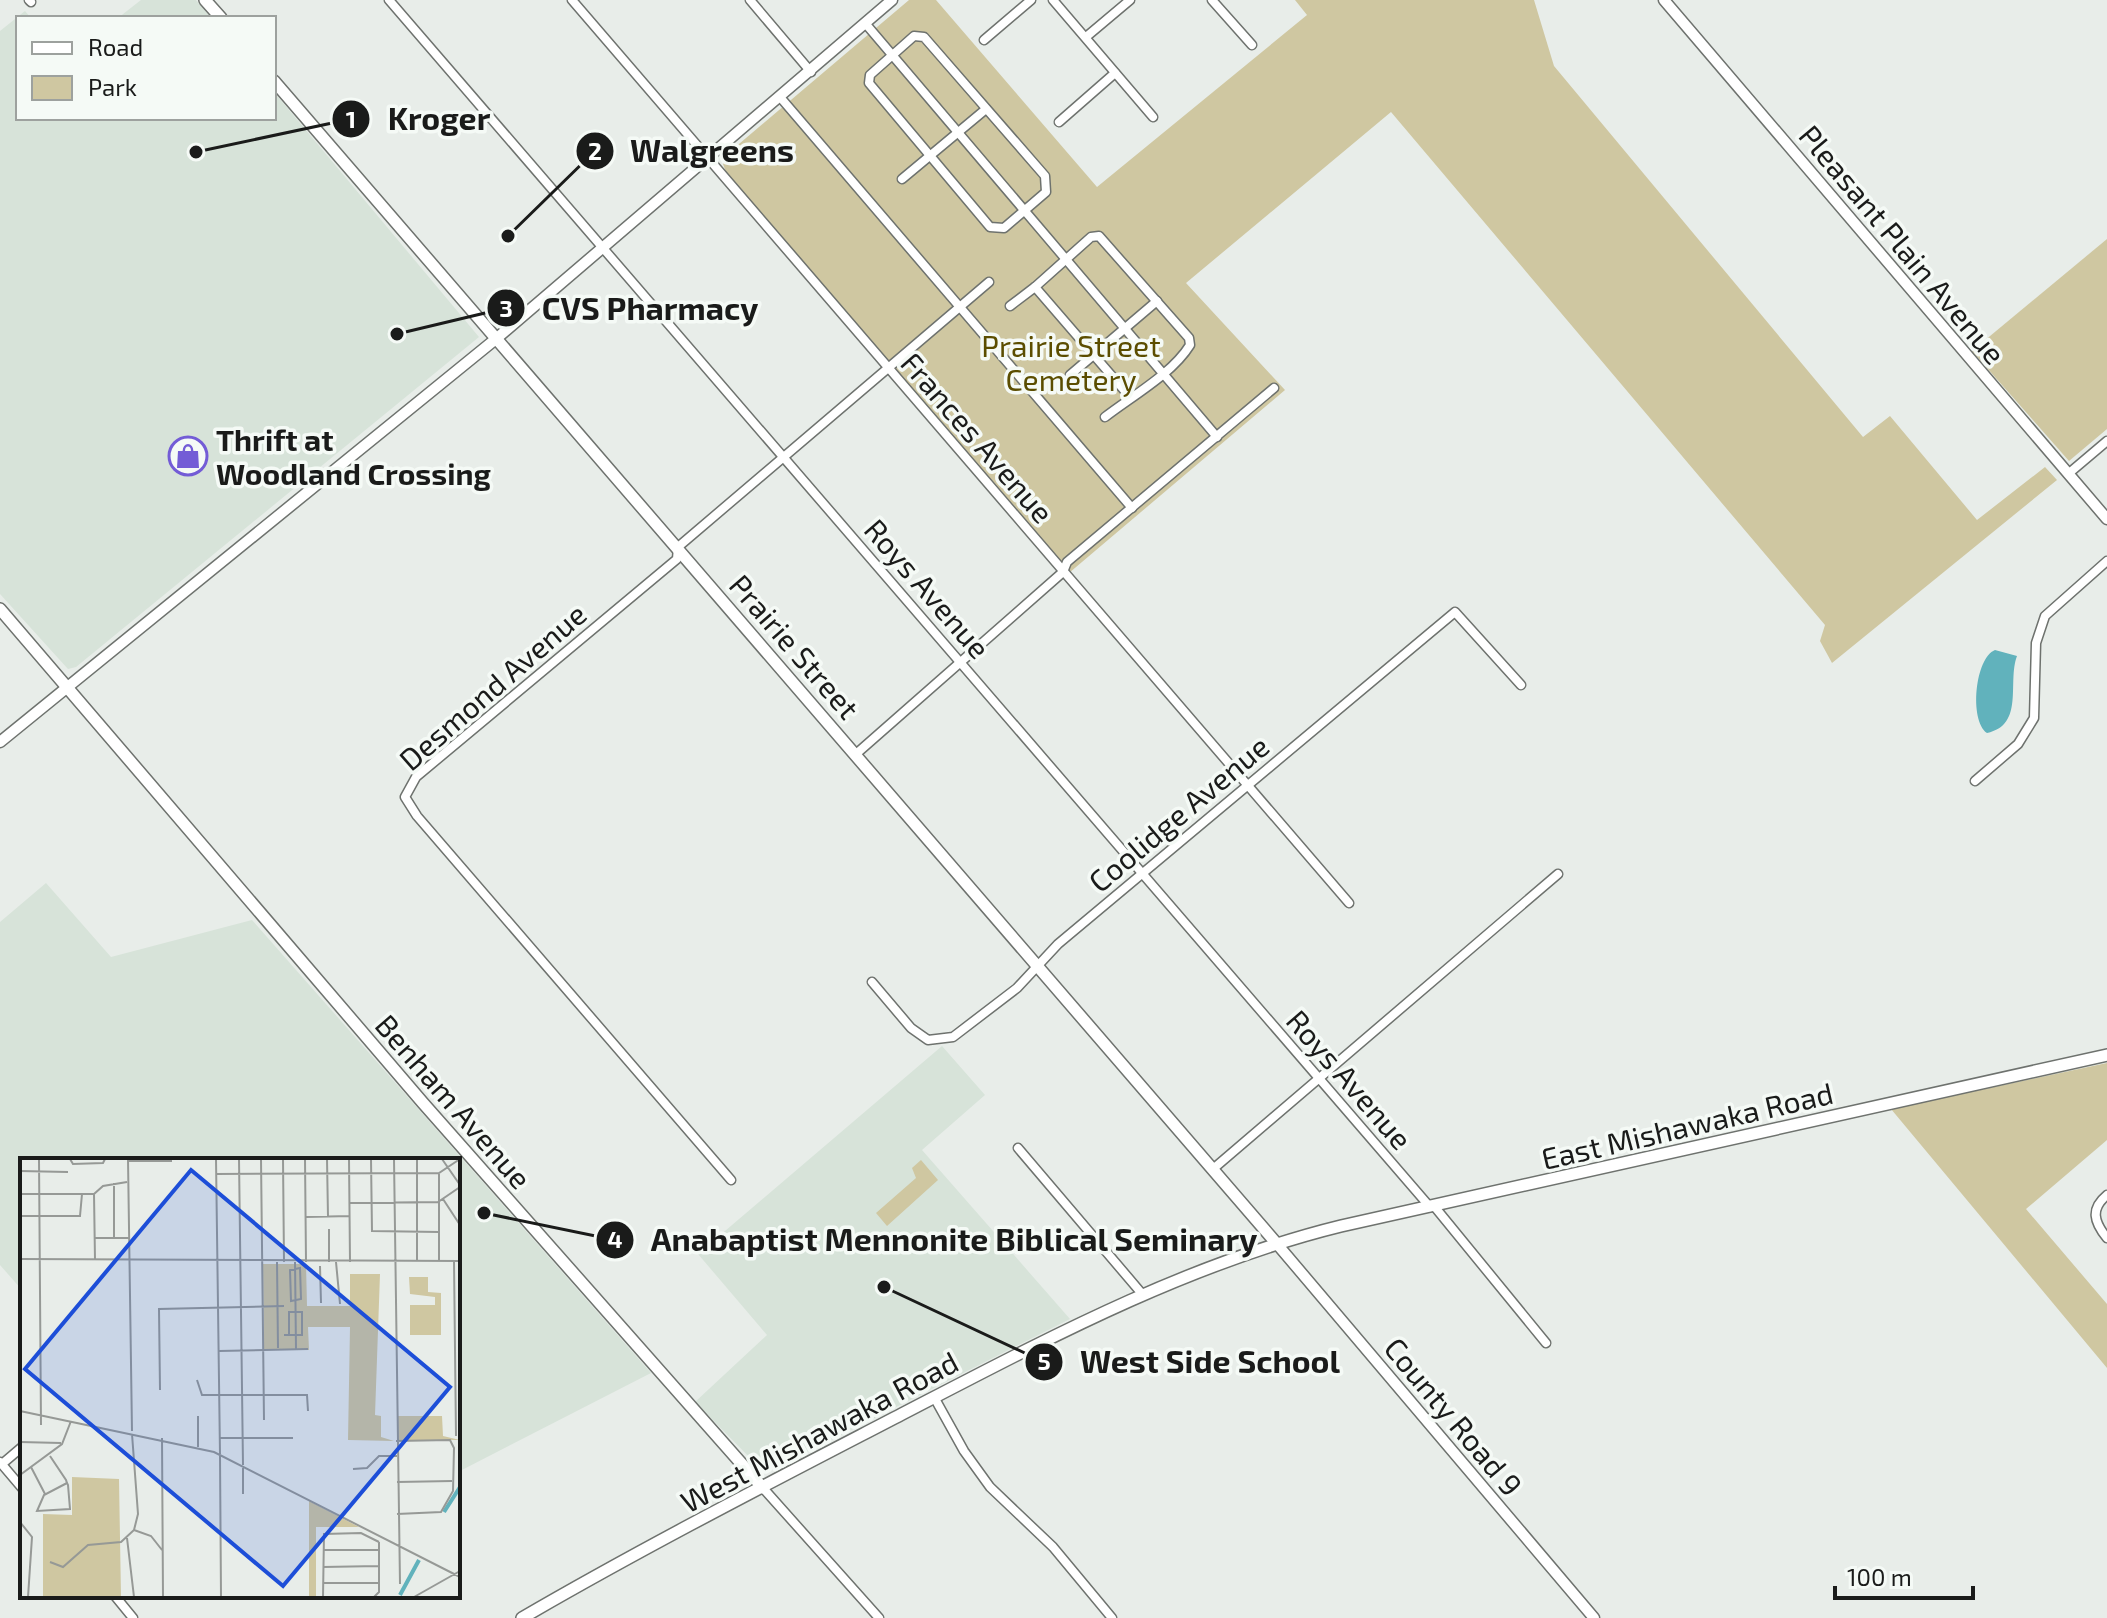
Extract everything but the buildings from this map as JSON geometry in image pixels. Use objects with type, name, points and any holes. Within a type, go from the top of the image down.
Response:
[{"type":"main road","points":[[205,0],[219,16]]},
{"type":"main road","name":"Prairie Street","points":[[276,83],[1277,1244]]},
{"type":"main road","name":"Benham Avenue","points":[[0,609],[423,1103],[763,1488]]},
{"type":"main road","name":"East Mishawaka Road","points":[[1277,1244],[2107,1055]]},
{"type":"main road","name":"West Mishawaka Road","points":[[522,1618],[934,1397],[1143,1295],[1277,1244]]},
{"type":"street","name":"Roys Avenue","points":[[389,0],[1546,1343]]},
{"type":"street","name":"Frances Avenue","points":[[572,0],[1063,572],[1249,783],[1349,903]]},
{"type":"street","points":[[750,0],[811,72]]},
{"type":"street","points":[[0,742],[497,338],[892,0]]},
{"type":"street","points":[[984,40],[1031,0]]},
{"type":"street","points":[[1053,0],[1153,117]]},
{"type":"street","points":[[1086,37],[1130,0]]},
{"type":"street","points":[[1212,0],[1252,45]]},
{"type":"street","name":"Pleasant Plain Avenue","points":[[1664,0],[2107,519]]},
{"type":"street","points":[[865,23],[1217,437]]},
{"type":"street","points":[[914,36],[924,37],[986,109],[1045,176],[1046,192],[1004,228],[990,227],[869,83],[870,75],[914,36]]},
{"type":"street","points":[[1059,122],[1115,73]]},
{"type":"street","points":[[780,97],[1132,508]]},
{"type":"street","points":[[902,179],[986,109]]},
{"type":"street","points":[[1010,306],[1091,237],[1099,236],[1189,338],[1190,345],[1162,372],[1105,417]]},
{"type":"street","name":"Desmond Avenue","points":[[731,1180],[407,805],[405,797],[416,777],[677,559],[678,547],[989,282]]},
{"type":"street","points":[[1035,287],[1130,397]]},
{"type":"street","points":[[1070,375],[1157,301]]},
{"type":"street","points":[[856,754],[1063,572],[1067,562],[1274,388]]},
{"type":"street","points":[[2068,474],[2107,441]]},
{"type":"street","points":[[1975,781],[2018,744],[2034,718],[2036,643],[2045,616],[2107,561]]},
{"type":"street","name":"Coolidge Avenue","points":[[872,982],[911,1028],[928,1040],[953,1037],[1017,988],[1038,964],[1142,874],[1455,612],[1521,685]]},
{"type":"street","points":[[1213,1169],[1558,874]]},
{"type":"street","points":[[1018,1148],[1143,1295]]},
{"type":"street","points":[[2107,1195],[2095,1211],[2095,1222],[2107,1238]]},
{"type":"street","name":"County Road 9","points":[[1277,1244],[1594,1618]]},
{"type":"street","points":[[934,1397],[990,1487],[1053,1547],[1112,1618]]},
{"type":"street","points":[[20,1449],[1,1463],[20,1486]]},
{"type":"street","name":"Benham Avenue","points":[[763,1488],[879,1618]]},
{"type":"street","points":[[117,1598],[133,1618]]},
{"type":"shaded area","points":[[141,0],[196,0],[209,16],[121,16]]},
{"type":"shaded area","points":[[16,18],[16,120],[276,120],[276,94],[479,337],[76,667],[68,669],[0,594],[0,31]]},
{"type":"shaded area","points":[[46,883],[111,957],[252,920],[651,1373],[460,1471],[460,1158],[20,1158],[20,1288],[0,1265],[0,922]]},
{"type":"shaded area","points":[[942,1046],[985,1095],[922,1150],[1070,1319],[778,1467],[759,1467],[695,1402],[767,1335],[698,1254]]},
{"type":"green space","name":"Prairie Street Cemetery","points":[[909,0],[936,0],[1097,187],[1307,15],[1295,0],[1534,0],[1554,66],[1863,437],[1890,416],[1977,520],[2045,467],[2057,480],[1832,663],[1820,641],[1825,625],[1391,112],[1186,283],[1285,390],[1069,573],[726,172],[723,164],[726,155]]},
{"type":"green space","points":[[2107,239],[2107,429],[2069,461],[1972,351]]},
{"type":"green space","points":[[2107,1063],[2107,1140],[2026,1209],[2107,1304],[2107,1368],[1891,1109]]},
{"type":"green space","points":[[921,1160],[938,1180],[887,1226],[876,1213],[916,1178],[912,1168]]},
{"type":"water","points":[[1995,650],[2017,656],[2011,712],[1999,728],[1987,733],[1978,716],[1977,690],[1983,665]]},
{"type":"place","name":"Kroger","points":[[196,152]]},
{"type":"place","name":"Walgreens","points":[[508,236]]},
{"type":"place","name":"CVS Pharmacy","points":[[397,334]]},
{"type":"place","name":"Thrift at Woodland Crossing","points":[[188,456]]},
{"type":"place","name":"Anabaptist Mennonite Biblical Seminary","points":[[484,1213]]},
{"type":"place","name":"West Side School","points":[[884,1287]]}]
